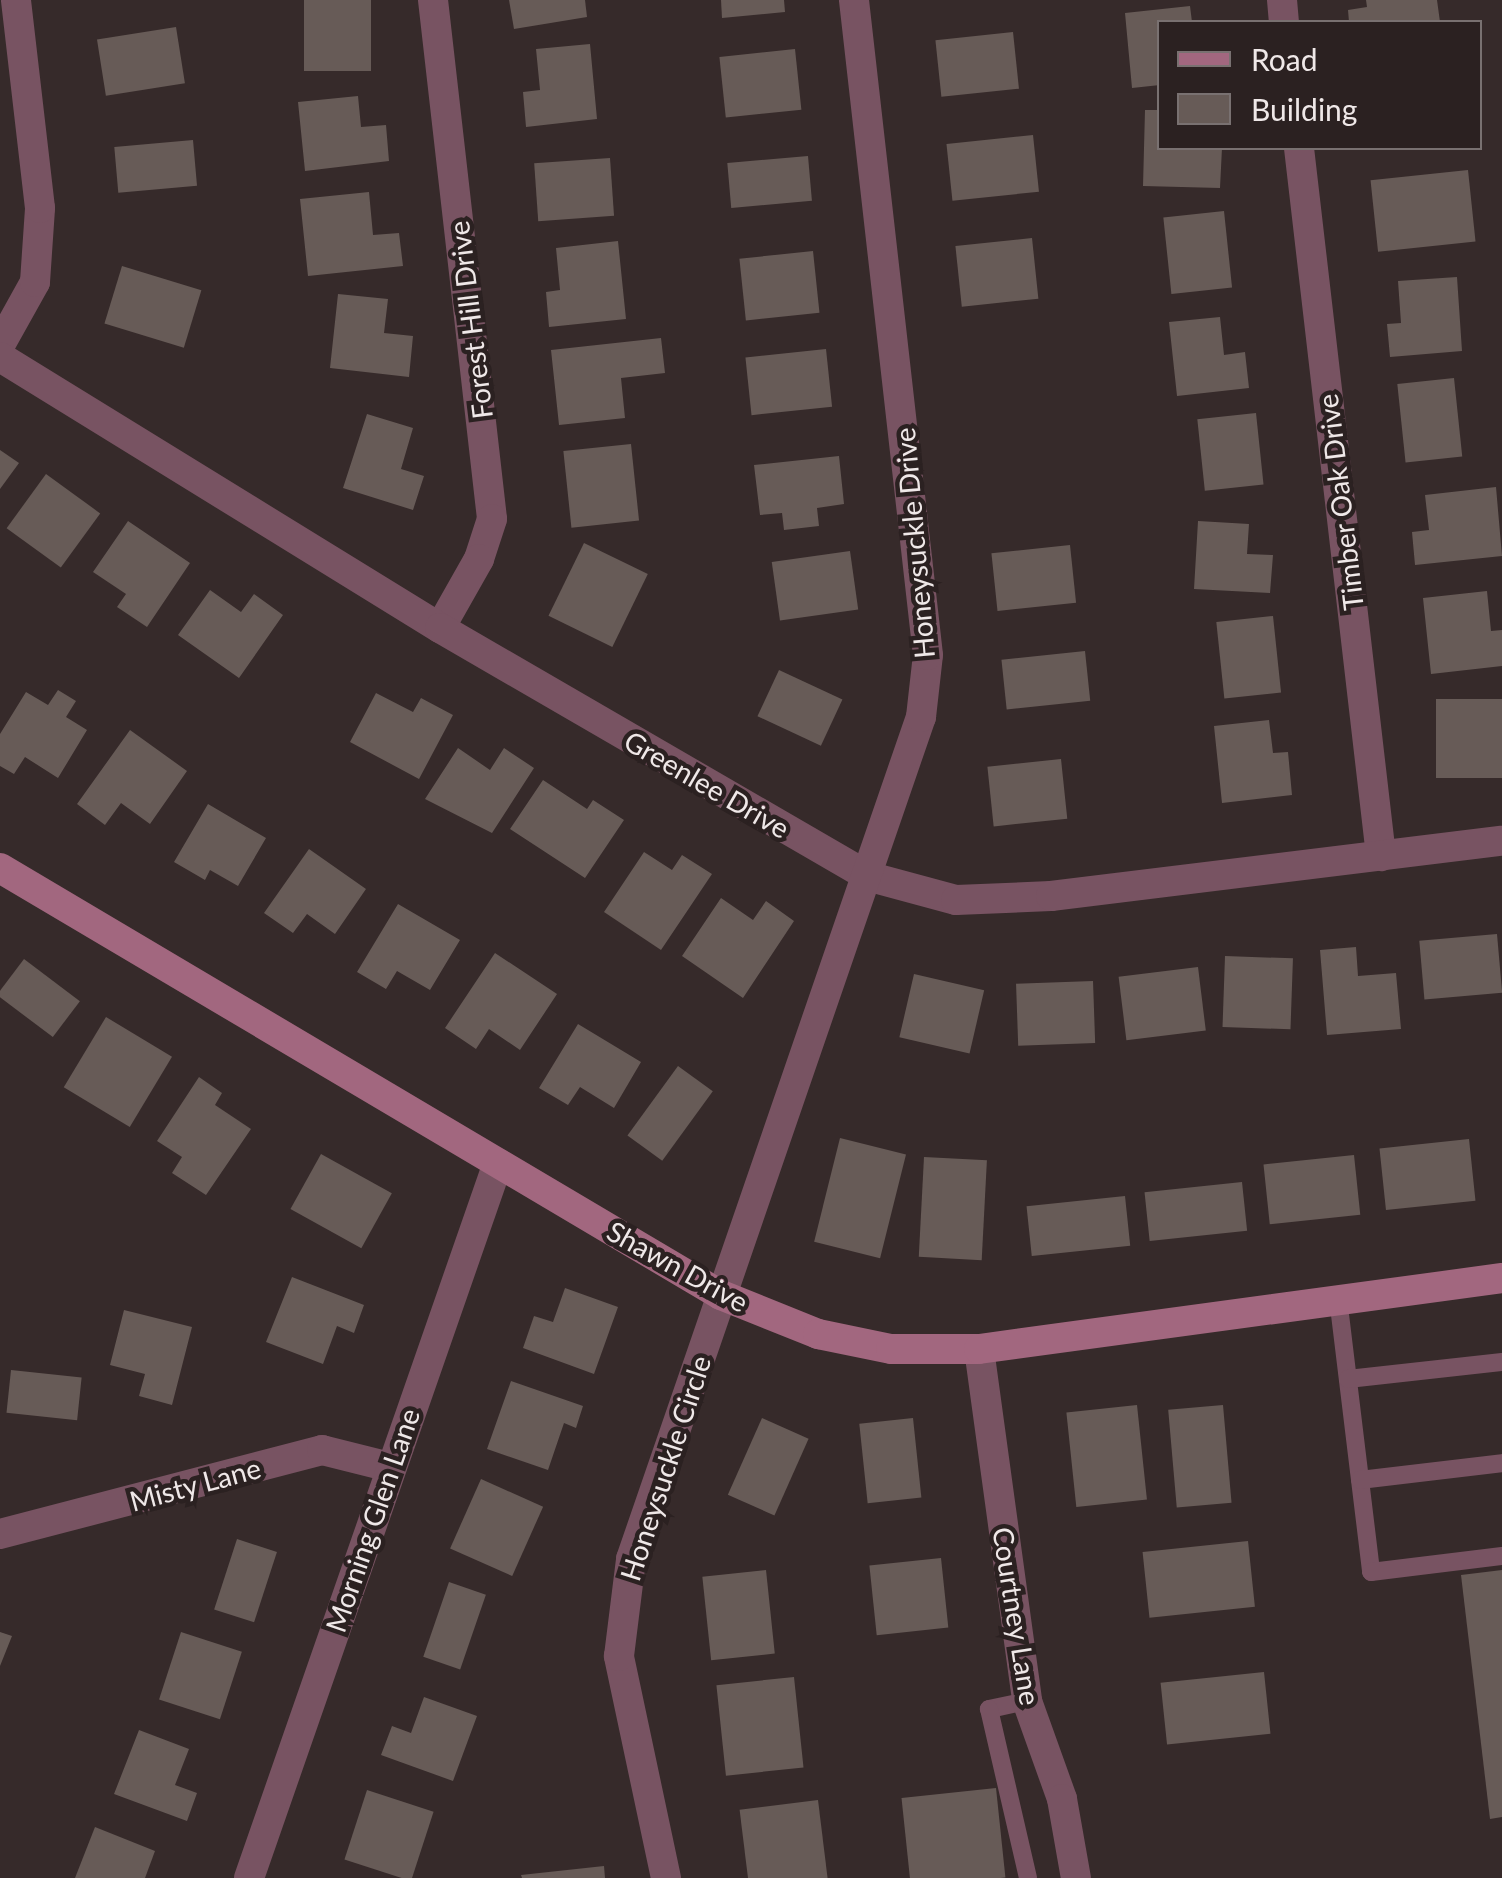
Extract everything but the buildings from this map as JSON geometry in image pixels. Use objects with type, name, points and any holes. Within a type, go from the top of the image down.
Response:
[{"type":"street","points":[[0,345],[34,282],[40,208],[16,0]]},
{"type":"street","name":"Forest Hill Drive","points":[[432,0],[492,518],[479,559],[440,628]]},
{"type":"street","name":"Honeysuckle Drive","points":[[721,1295],[921,718],[928,656],[854,0]]},
{"type":"street","name":"Timber Oak Drive","points":[[1299,150],[1381,856]]},
{"type":"street","name":"Greenlee Drive","points":[[0,357],[440,628],[867,876],[956,900],[1051,896],[1502,841]]},
{"type":"street","name":"Shawn Drive","points":[[0,868],[721,1295],[854,1341],[891,1349],[980,1349],[1502,1278]]},
{"type":"street","name":"Morning Glen Lane","points":[[249,1878],[498,1163]]},
{"type":"street","name":"Honeysuckle Circle","points":[[666,1878],[620,1656],[623,1599],[721,1295]]},
{"type":"street","name":"Courtney Lane","points":[[980,1349],[1027,1700],[1062,1799],[1076,1878]]},
{"type":"street","name":"Misty Lane","points":[[0,1534],[322,1450],[390,1467]]},
{"type":"lane","points":[[1338,1298],[1371,1572],[1502,1556]]},
{"type":"lane","points":[[1348,1380],[1502,1362]]},
{"type":"lane","points":[[1360,1480],[1502,1463]]},
{"type":"lane","points":[[1027,1700],[989,1709],[1028,1878]]}]
